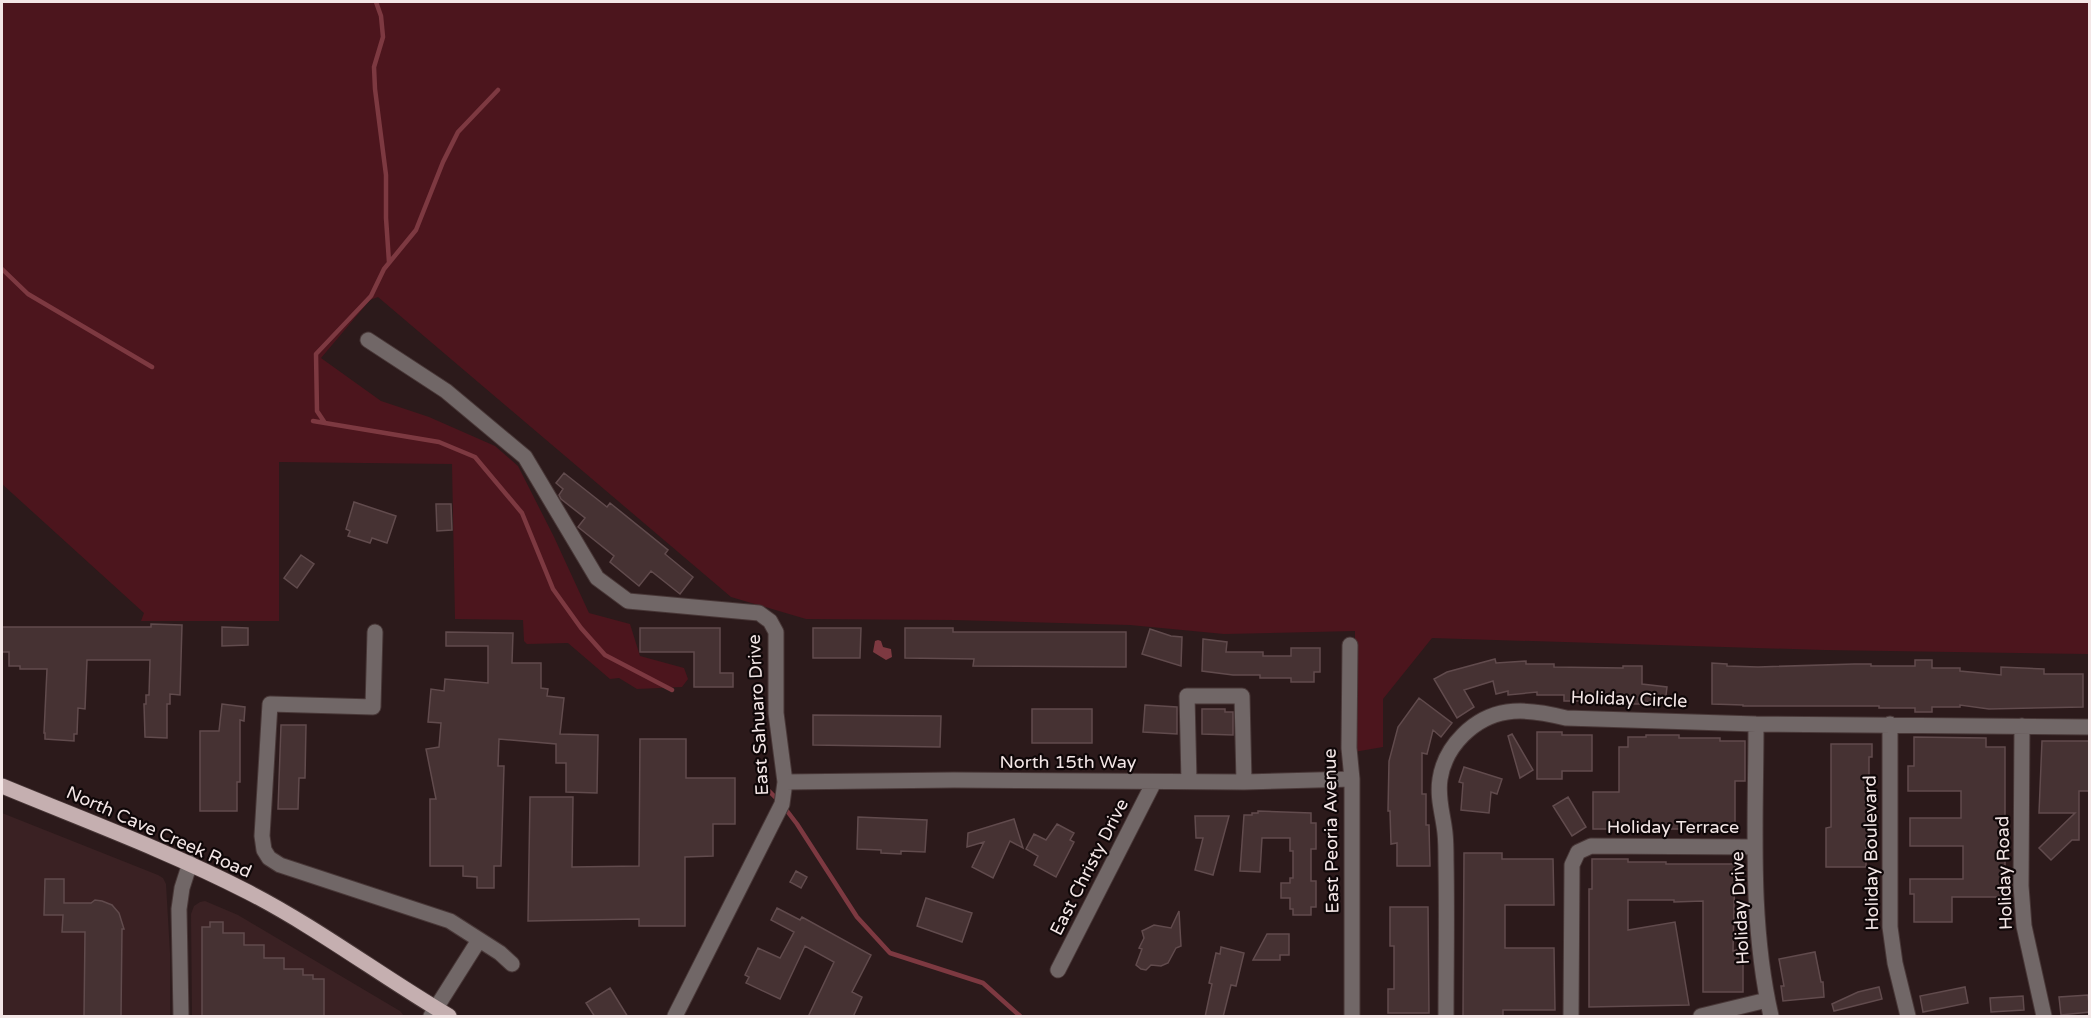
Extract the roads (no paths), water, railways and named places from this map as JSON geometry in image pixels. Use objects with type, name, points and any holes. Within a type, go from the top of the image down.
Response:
[{"type":"main road","name":"North Cave Creek Road","points":[[2,786],[190,863],[304,923],[438,1014]]},
{"type":"street","name":"East Sahuaro Drive","points":[[368,340],[446,392],[525,457],[597,578],[628,601],[759,613],[770,621],[776,632],[777,713],[784,782],[782,804],[675,1017]]},
{"type":"street","points":[[375,633],[373,707],[270,704],[262,836],[264,850],[269,858],[280,865],[450,921],[500,953],[512,964]]},
{"type":"street","name":"East Peoria Avenue","points":[[1350,645],[1352,1017]]},
{"type":"street","points":[[1189,781],[1187,696],[1242,696],[1244,782]]},
{"type":"street","name":"Holiday Circle","points":[[1446,1017],[1446,861],[1445,832],[1439,802],[1440,778],[1447,759],[1458,740],[1470,728],[1485,719],[1517,711],[1548,713],[1566,718],[1756,724],[2090,726]]},
{"type":"street","name":"Holiday Drive","points":[[1756,724],[1756,917],[1771,1017]]},
{"type":"street","name":"Holiday Boulevard","points":[[1890,724],[1890,927],[1895,963],[1908,1017]]},
{"type":"street","name":"Holiday Road","points":[[2022,726],[2021,886],[2023,916],[2030,960],[2044,1017]]},
{"type":"street","name":"North 15th Way","points":[[784,782],[954,780],[1244,782],[1352,779]]},
{"type":"street","name":"East Christy Drive","points":[[1058,970],[1154,782]]},
{"type":"street","name":"Holiday Terrace","points":[[1571,1017],[1572,865],[1578,852],[1591,846],[1755,846]]},
{"type":"street","points":[[181,1017],[179,909],[182,888],[190,863]]},
{"type":"street","points":[[438,1014],[479,940]]},
{"type":"street","points":[[1701,1017],[1767,1000]]},
{"type":"waterway","points":[[376,2],[381,16],[383,37],[374,67],[375,89],[386,175],[389,262]]},
{"type":"waterway","points":[[325,423],[317,411],[316,354],[371,296],[384,269],[416,230],[443,162],[458,132],[498,90]]},
{"type":"waterway","points":[[2,269],[28,294],[152,367]]},
{"type":"waterway","points":[[313,421],[439,442],[475,457],[522,513],[553,589],[581,628],[605,655],[672,690]]},
{"type":"waterway","points":[[763,785],[778,800]]},
{"type":"waterway","points":[[784,807],[857,917],[890,953],[983,983],[1020,1016]]}]
